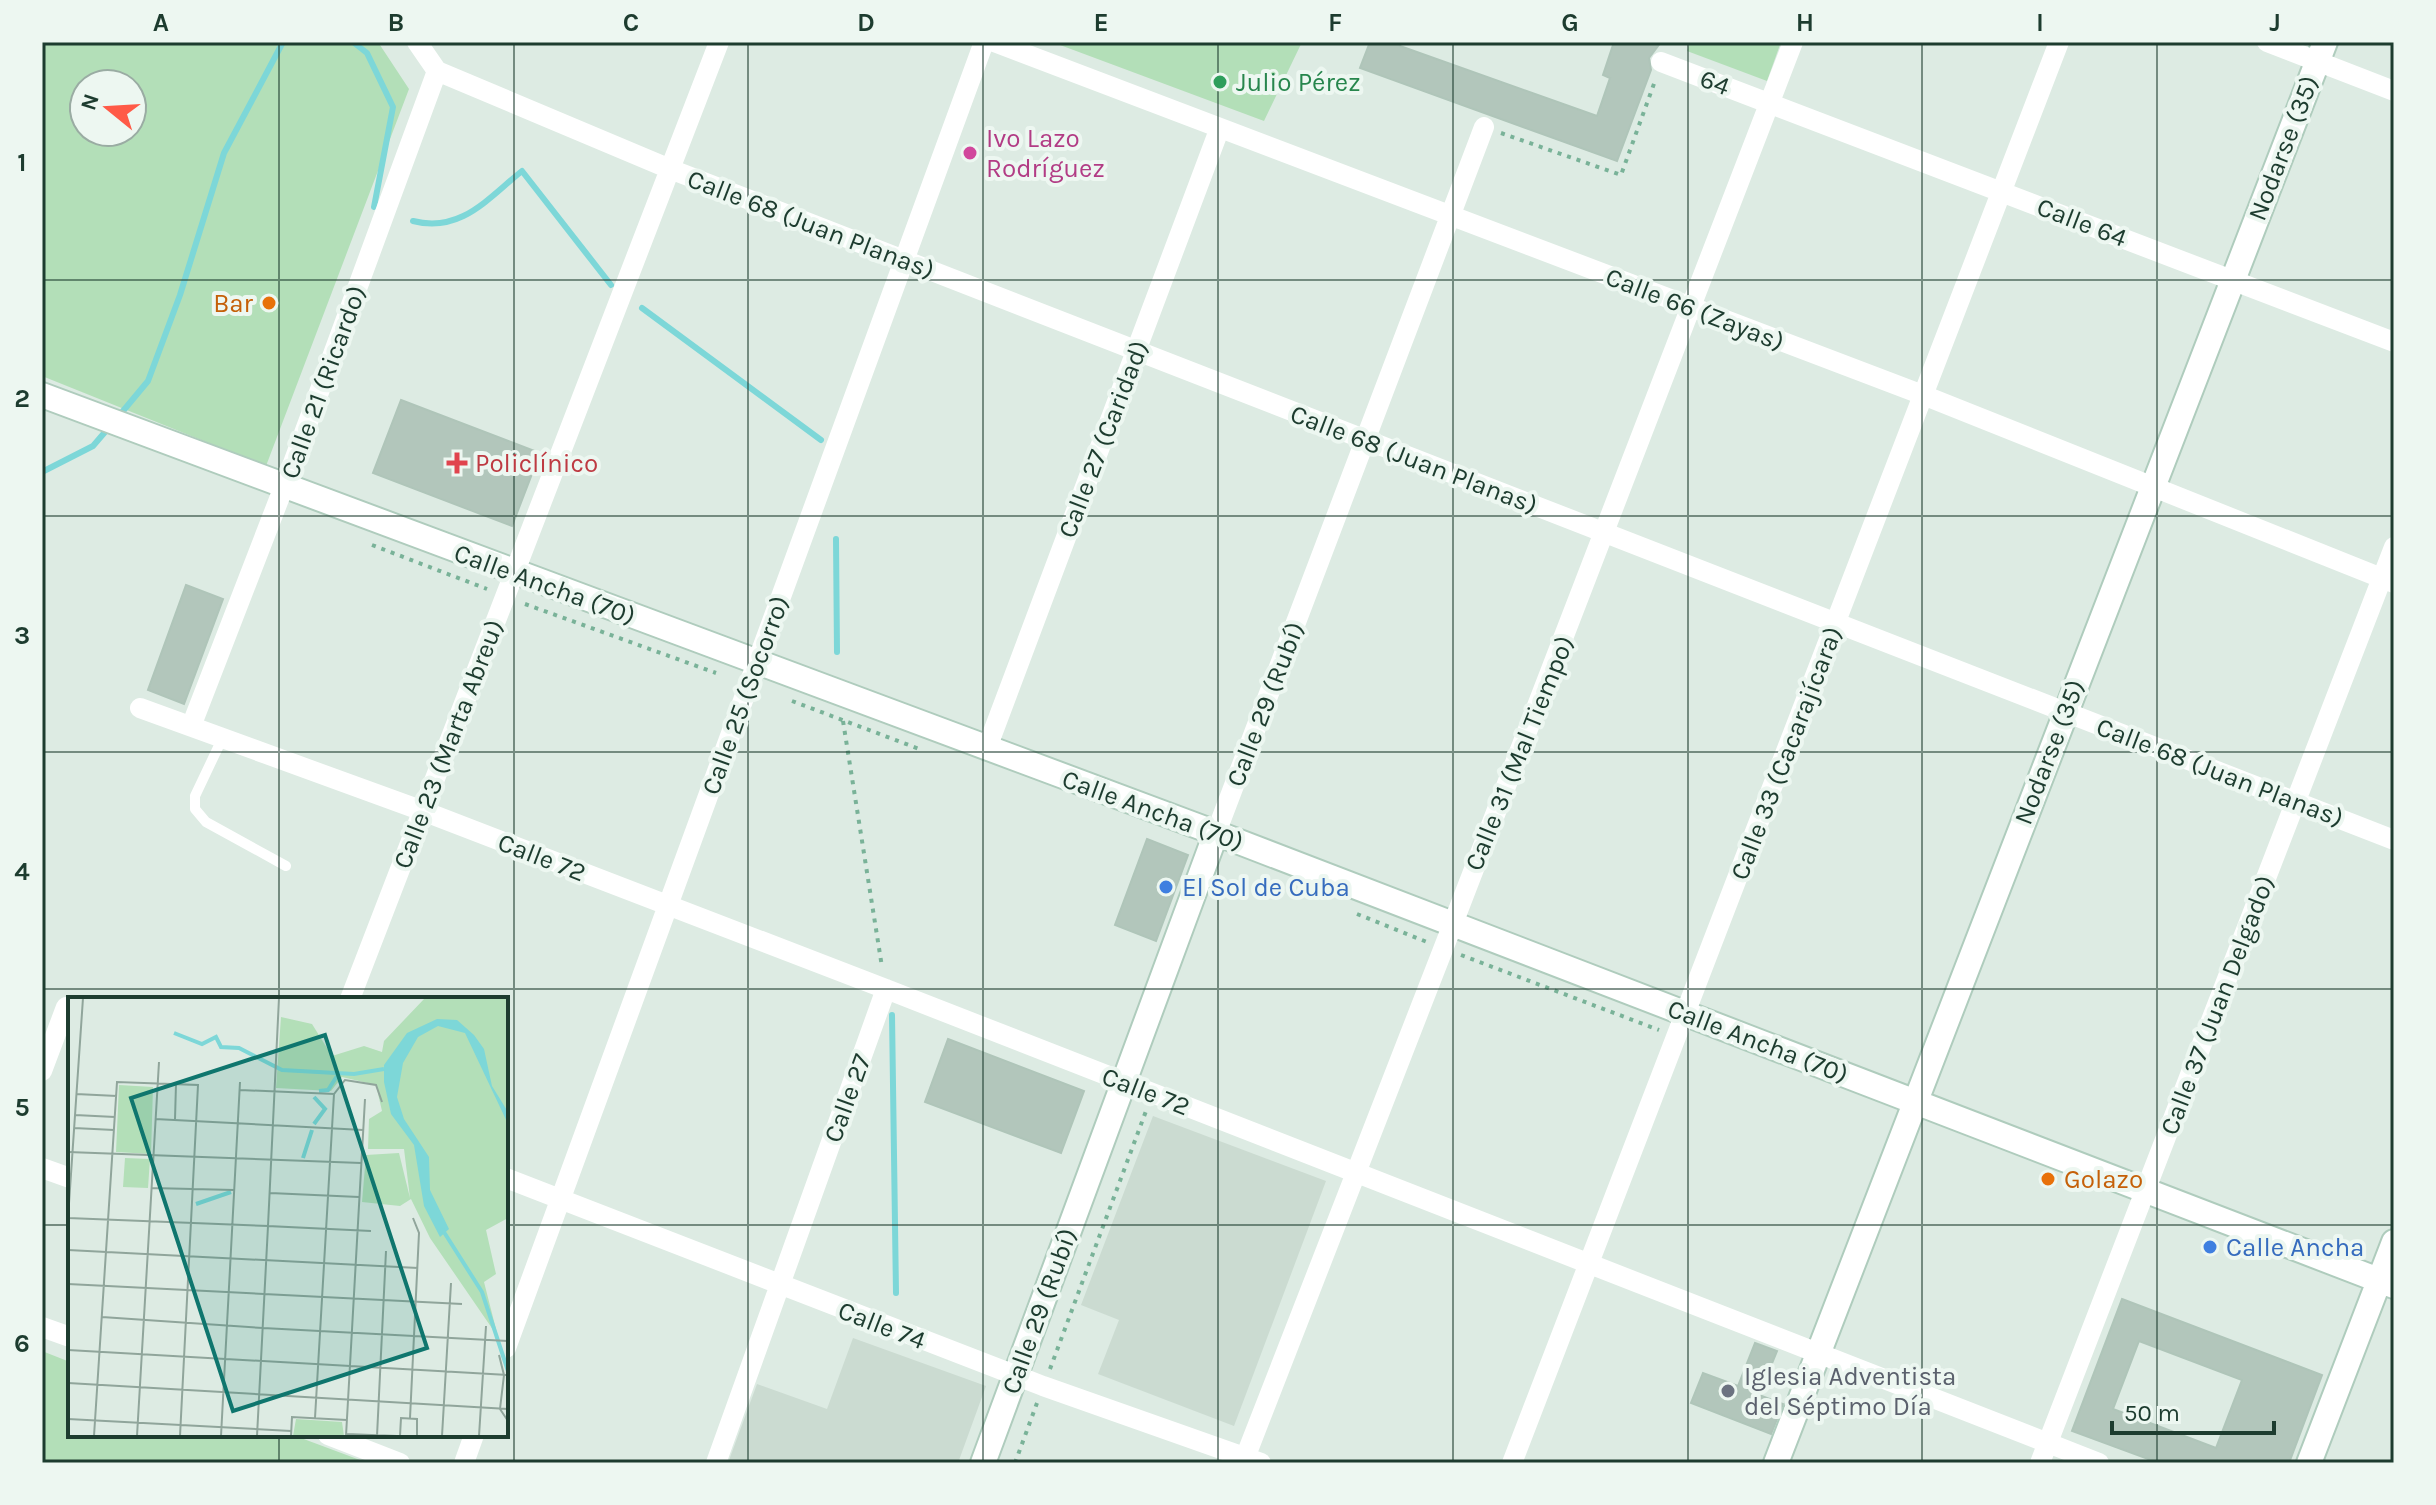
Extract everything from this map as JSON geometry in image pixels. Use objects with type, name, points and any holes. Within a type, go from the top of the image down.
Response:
[{"type":"main road","name":"Nodarse (35)","points":[[1776,1463],[2151,485],[2321,52]]},
{"type":"main road","name":"Calle Ancha (70)","points":[[51,399],[1216,833],[2387,1283]]},
{"type":"main road","name":"Calle 29 (Rubí)","points":[[983,1463],[1216,833]]},
{"type":"main road","points":[[2309,1463],[2387,1283],[2394,1242]]},
{"type":"street","points":[[417,42],[437,71]]},
{"type":"street","name":"Calle 23 (Marta Abreu)","points":[[351,997],[719,42]]},
{"type":"street","name":"Calle 25 (Socorro)","points":[[508,1343],[984,42]]},
{"type":"street","name":"Calle 66 (Zayas)","points":[[994,42],[1923,395],[2388,581]]},
{"type":"street","name":"Calle 31 (Mal Tiempo)","points":[[1250,1461],[1355,1173],[1606,533],[1793,42]]},
{"type":"street","name":"Calle 33 (Cacarajícara)","points":[[1512,1463],[2059,42]]},
{"type":"street","points":[[2267,42],[2321,52],[2394,91]]},
{"type":"street","name":"64","points":[[1661,62],[1770,103]]},
{"type":"street","name":"Calle 68 (Juan Planas)","points":[[437,71],[670,169],[2394,840]]},
{"type":"street","name":"Calle 21 (Ricardo)","points":[[192,724],[284,487],[437,71]]},
{"type":"street","name":"Calle 64","points":[[1770,103],[2394,342]]},
{"type":"street","name":"Calle 29 (Rubí)","points":[[1216,833],[1484,127]]},
{"type":"street","name":"Calle 27 (Caridad)","points":[[987,748],[1219,130]]},
{"type":"street","name":"Calle 37 (Juan Delgado)","points":[[2044,1453],[2295,802],[2388,581],[2394,547]]},
{"type":"street","name":"Calle 72","points":[[140,708],[192,724],[423,811],[1819,1353],[2044,1453],[2099,1463]]},
{"type":"street","name":"Calle 27","points":[[716,1463],[886,989]]},
{"type":"street","points":[[42,1071],[68,1008]]},
{"type":"street","points":[[42,1168],[68,1177]]},
{"type":"street","name":"Calle 74","points":[[508,1179],[779,1286],[1250,1461]]},
{"type":"street","points":[[42,1327],[68,1336]]},
{"type":"street","points":[[333,1437],[400,1463]]},
{"type":"street","points":[[464,1463],[473,1437]]},
{"type":"lane","points":[[223,737],[195,796],[195,809],[206,822],[286,866]]},
{"type":"path","points":[[1484,127],[1621,175],[1661,62]]},
{"type":"path","points":[[843,721],[886,989]]},
{"type":"path","points":[[1015,1463],[1152,1094]]},
{"type":"shaded area","points":[[1153,1116],[1326,1181],[1234,1426],[1098,1374],[1119,1320],[1081,1305]]},
{"type":"shaded area","points":[[853,1338],[986,1386],[958,1463],[728,1463],[757,1384],[827,1409]]},
{"type":"green space","points":[[42,42],[378,42],[409,89],[266,466],[42,376]]},
{"type":"green space","name":"Julio Pérez","points":[[1052,42],[1302,42],[1264,121]]},
{"type":"green space","points":[[1690,42],[1781,42],[1767,81],[1687,51]]},
{"type":"green space","points":[[42,1351],[68,1361],[68,1437],[298,1437],[368,1463],[42,1463]]},
{"type":"building","points":[[1370,42],[1401,42],[1400,46],[1597,116],[1610,78],[1603,75],[1614,42],[1661,42],[1649,58],[1651,70],[1617,161],[1360,68]]},
{"type":"building","name":"Policlínico","points":[[401,400],[540,453],[512,526],[373,473]]},
{"type":"building","points":[[186,585],[223,599],[184,704],[148,690]]},
{"type":"building","points":[[1147,839],[1188,855],[1156,941],[1115,925]]},
{"type":"building","points":[[948,1039],[1084,1091],[1061,1153],[925,1102]]},
{"type":"building","points":[[2122,1299],[2322,1375],[2289,1463],[2159,1463],[2072,1431]],"holes":[[[2139,1341],[2242,1380],[2216,1448],[2113,1409]]]},
{"type":"building","name":"Iglesia Adventista del Séptimo Día","points":[[1755,1343],[1777,1351],[1759,1395],[1783,1404],[1771,1434],[1691,1403],[1703,1373],[1738,1386]]},
{"type":"waterway","points":[[118,417],[148,381],[180,295],[224,153],[283,42]]},
{"type":"waterway","points":[[353,42],[367,53],[393,107],[374,207]]},
{"type":"waterway","points":[[413,221],[430,223],[459,218],[485,202],[522,171],[611,285]]},
{"type":"waterway","points":[[642,308],[821,440]]},
{"type":"waterway","points":[[42,472],[93,446],[111,425]]},
{"type":"waterway","points":[[836,539],[837,652]]},
{"type":"waterway","points":[[892,1015],[896,1293]]},
{"type":"place","name":"Julio Pérez","points":[[1220,82]]},
{"type":"place","name":"Ivo Lazo Rodríguez","points":[[970,153]]},
{"type":"place","name":"Bar","points":[[269,303]]},
{"type":"place","name":"Policlínico","points":[[457,463]]},
{"type":"place","name":"El Sol de Cuba","points":[[1166,887]]},
{"type":"place","name":"Golazo","points":[[2048,1179]]},
{"type":"place","name":"Calle Ancha","points":[[2210,1247]]},
{"type":"place","name":"Iglesia Adventista del Séptimo Día","points":[[1728,1391]]}]
